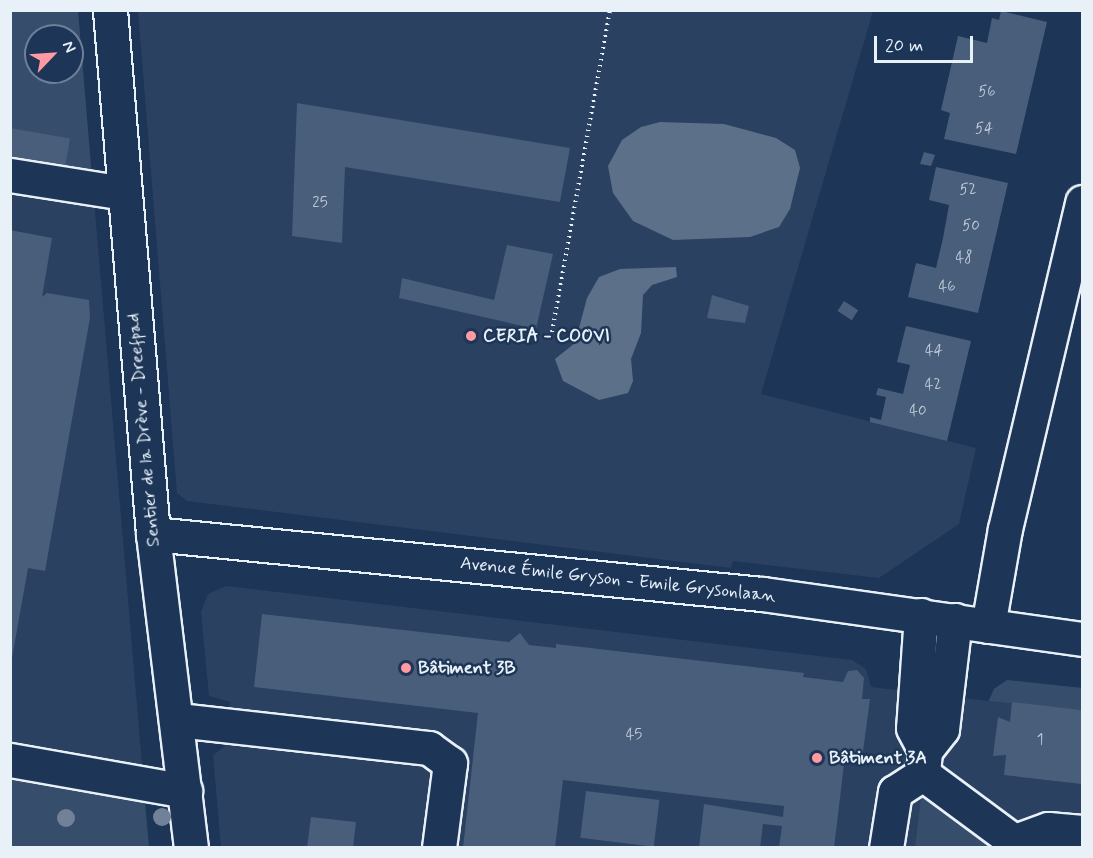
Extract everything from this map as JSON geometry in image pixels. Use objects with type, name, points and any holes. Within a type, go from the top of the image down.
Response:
[{"type":"street","name":"Sentier de la Drève - Dreefpad","points":[[110,10],[153,534],[178,720],[191,848]]},
{"type":"street","points":[[10,175],[124,193]]},
{"type":"street","points":[[988,626],[1005,529],[1083,202]]},
{"type":"street","name":"Avenue Émile Gryson - Emile Grysonlaan","points":[[153,534],[762,594],[1083,639]]},
{"type":"street","points":[[921,615],[913,728],[924,763],[1019,844],[1048,829],[1083,832]]},
{"type":"street","points":[[886,848],[895,792],[924,763],[942,729],[955,620]]},
{"type":"street","points":[[178,720],[429,747],[450,763],[439,848]]},
{"type":"street","points":[[10,760],[185,791]]},
{"type":"path","points":[[552,332],[610,10]]},
{"type":"shaded area","points":[[10,11],[78,11],[79,24],[24,24],[24,84],[84,84],[84,82],[149,847],[11,847]]},
{"type":"shaded area","points":[[10,11],[78,11],[79,24],[24,24],[24,84],[84,83],[92,179],[11,165]]},
{"type":"shaded area","name":"CERIA - COOVI","points":[[138,11],[873,11],[761,394],[976,448],[959,524],[879,578],[733,561],[731,568],[187,501],[177,493]]},
{"type":"shaded area","points":[[660,122],[724,124],[776,138],[795,150],[800,168],[790,209],[779,227],[750,237],[673,240],[633,221],[613,193],[608,166],[622,140],[641,127]]},
{"type":"shaded area","points":[[676,267],[677,277],[652,285],[643,295],[641,333],[631,359],[633,381],[628,393],[599,400],[563,381],[555,359],[575,343],[587,298],[599,277],[620,269]]},
{"type":"shaded area","points":[[226,586],[852,660],[866,669],[871,687],[988,701],[994,689],[1007,680],[1082,688],[1082,847],[221,847],[213,755],[225,746],[230,702],[209,696],[201,612],[208,594]]},
{"type":"shaded area","points":[[1007,680],[1082,688],[1082,710],[989,701],[994,689]]},
{"type":"shaded area","points":[[10,770],[144,794],[149,847],[11,847]]},
{"type":"shaded area","points":[[922,789],[992,847],[915,848]]},
{"type":"building","points":[[1001,11],[1047,22],[1016,154],[944,139],[950,113],[941,110],[958,36],[987,43],[992,18],[999,20]]},
{"type":"building","points":[[297,103],[570,148],[560,202],[345,167],[342,243],[292,236]]},
{"type":"building","points":[[10,128],[70,139],[65,170],[10,160]]},
{"type":"building","points":[[924,152],[935,155],[931,166],[920,164]]},
{"type":"building","points":[[936,167],[1008,183],[978,313],[908,297],[916,263],[936,268],[943,238],[949,205],[929,200]]},
{"type":"building","points":[[10,230],[52,238],[42,297],[47,293],[89,300],[90,318],[45,571],[28,568],[12,658]]},
{"type":"building","points":[[507,245],[553,254],[536,329],[399,298],[402,278],[494,300]]},
{"type":"building","points":[[712,295],[749,306],[745,323],[707,318]]},
{"type":"building","points":[[844,301],[858,310],[852,320],[837,311]]},
{"type":"building","points":[[906,326],[971,341],[947,441],[870,422],[870,417],[881,420],[886,397],[876,395],[878,388],[903,394],[910,365],[897,362]]},
{"type":"building","points":[[262,614],[509,642],[520,633],[529,645],[556,648],[556,644],[804,673],[803,677],[843,682],[848,671],[857,670],[864,678],[862,699],[870,699],[862,759],[845,756],[834,848],[779,848],[782,826],[763,824],[760,848],[699,848],[704,804],[783,817],[784,806],[563,780],[555,848],[463,848],[478,713],[254,687]]},
{"type":"building","points":[[1012,702],[1082,710],[1082,784],[1004,775],[1006,755],[993,756],[998,717],[1010,722]]},
{"type":"building","points":[[586,791],[659,800],[654,847],[580,838]]},
{"type":"building","points":[[311,817],[356,822],[353,848],[307,848]]},
{"type":"place","name":"CERIA - COOVI","points":[[471,336]]},
{"type":"place","name":"Bâtiment 3B","points":[[406,668]]},
{"type":"place","name":"Bâtiment 3A","points":[[817,758]]}]
